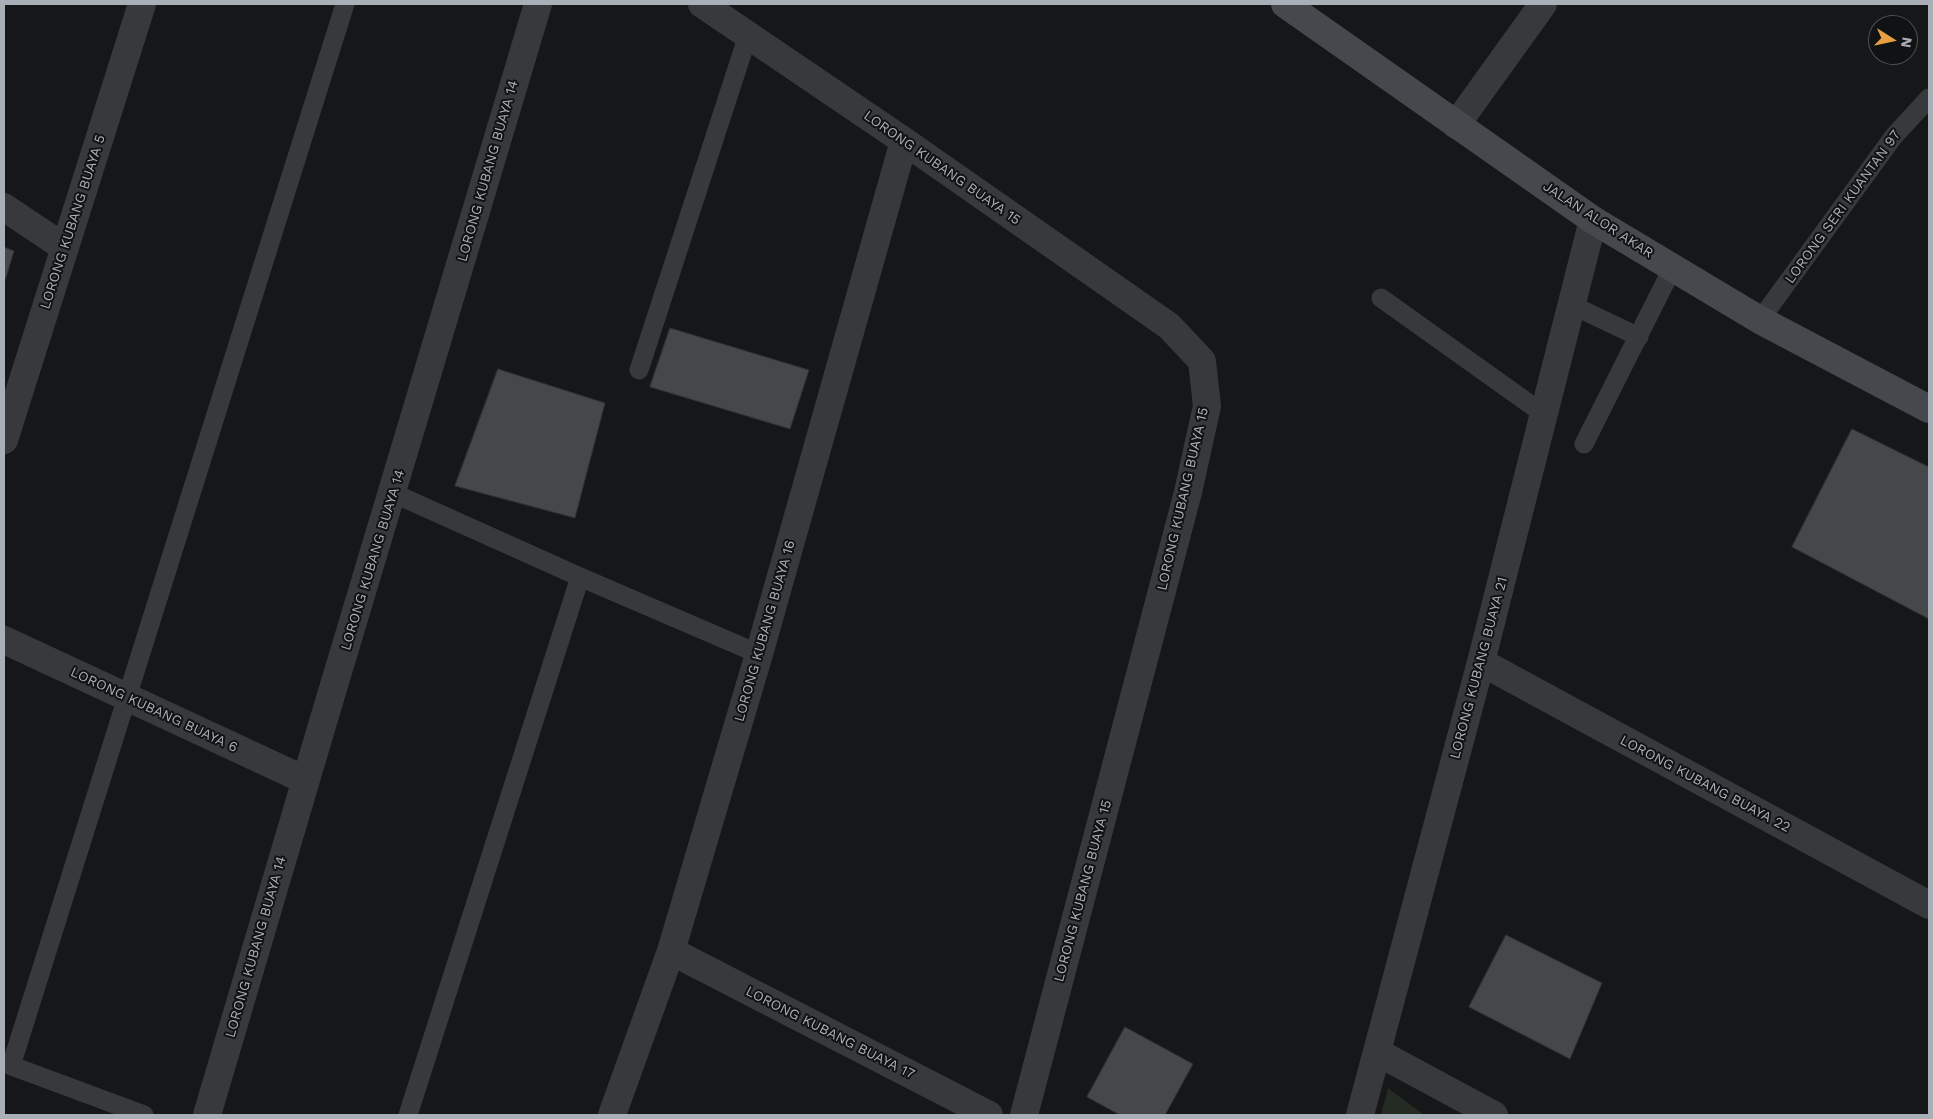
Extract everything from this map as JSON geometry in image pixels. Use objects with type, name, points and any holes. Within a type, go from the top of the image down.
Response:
[{"type":"main road","name":"JALAN ALOR AKAR","points":[[1284,4],[1593,220],[1760,320],[1929,409]]},
{"type":"street","name":"LORONG KUBANG BUAYA 5","points":[[4,440],[142,4]]},
{"type":"street","name":"LORONG KUBANG BUAYA 14","points":[[207,1115],[305,780],[393,493],[538,4]]},
{"type":"street","name":"LORONG KUBANG BUAYA 15","points":[[702,4],[904,141],[1169,326],[1202,361],[1207,406],[1188,492],[1024,1115]]},
{"type":"street","points":[[1456,125],[1543,4]]},
{"type":"street","name":"LORONG KUBANG BUAYA 16","points":[[612,1115],[671,951],[759,654],[904,141]]},
{"type":"street","points":[[4,207],[65,248]]},
{"type":"street","name":"LORONG KUBANG BUAYA 21","points":[[1360,1115],[1481,662],[1593,220]]},
{"type":"street","name":"LORONG KUBANG BUAYA 6","points":[[4,640],[305,780]]},
{"type":"street","name":"LORONG KUBANG BUAYA 22","points":[[1481,662],[1929,905]]},
{"type":"street","name":"LORONG KUBANG BUAYA 17","points":[[671,951],[989,1115]]},
{"type":"street","points":[[1377,1052],[1494,1115]]},
{"type":"lane","points":[[144,1115],[8,1064],[127,697],[345,4]]},
{"type":"lane","points":[[639,370],[748,35]]},
{"type":"lane","name":"LORONG SERI KUANTAN 97","points":[[1760,320],[1894,136],[1929,98]]},
{"type":"lane","points":[[1584,444],[1673,267]]},
{"type":"lane","points":[[1380,298],[1545,415]]},
{"type":"lane","points":[[1572,305],[1638,337]]},
{"type":"lane","points":[[393,493],[580,577],[759,654]]},
{"type":"lane","points":[[408,1115],[580,577]]},
{"type":"shaded area","points":[[1388,1088],[1424,1115],[1381,1115]]},
{"type":"building","points":[[4,247],[14,251],[4,284]]},
{"type":"building","points":[[670,328],[809,370],[790,429],[650,387]]},
{"type":"building","points":[[498,369],[605,403],[575,518],[455,486]]},
{"type":"building","points":[[1852,429],[1929,467],[1929,619],[1792,547]]},
{"type":"building","points":[[1506,935],[1602,983],[1570,1059],[1469,1007]]},
{"type":"building","points":[[1125,1027],[1193,1064],[1165,1115],[1120,1115],[1087,1097]]}]
